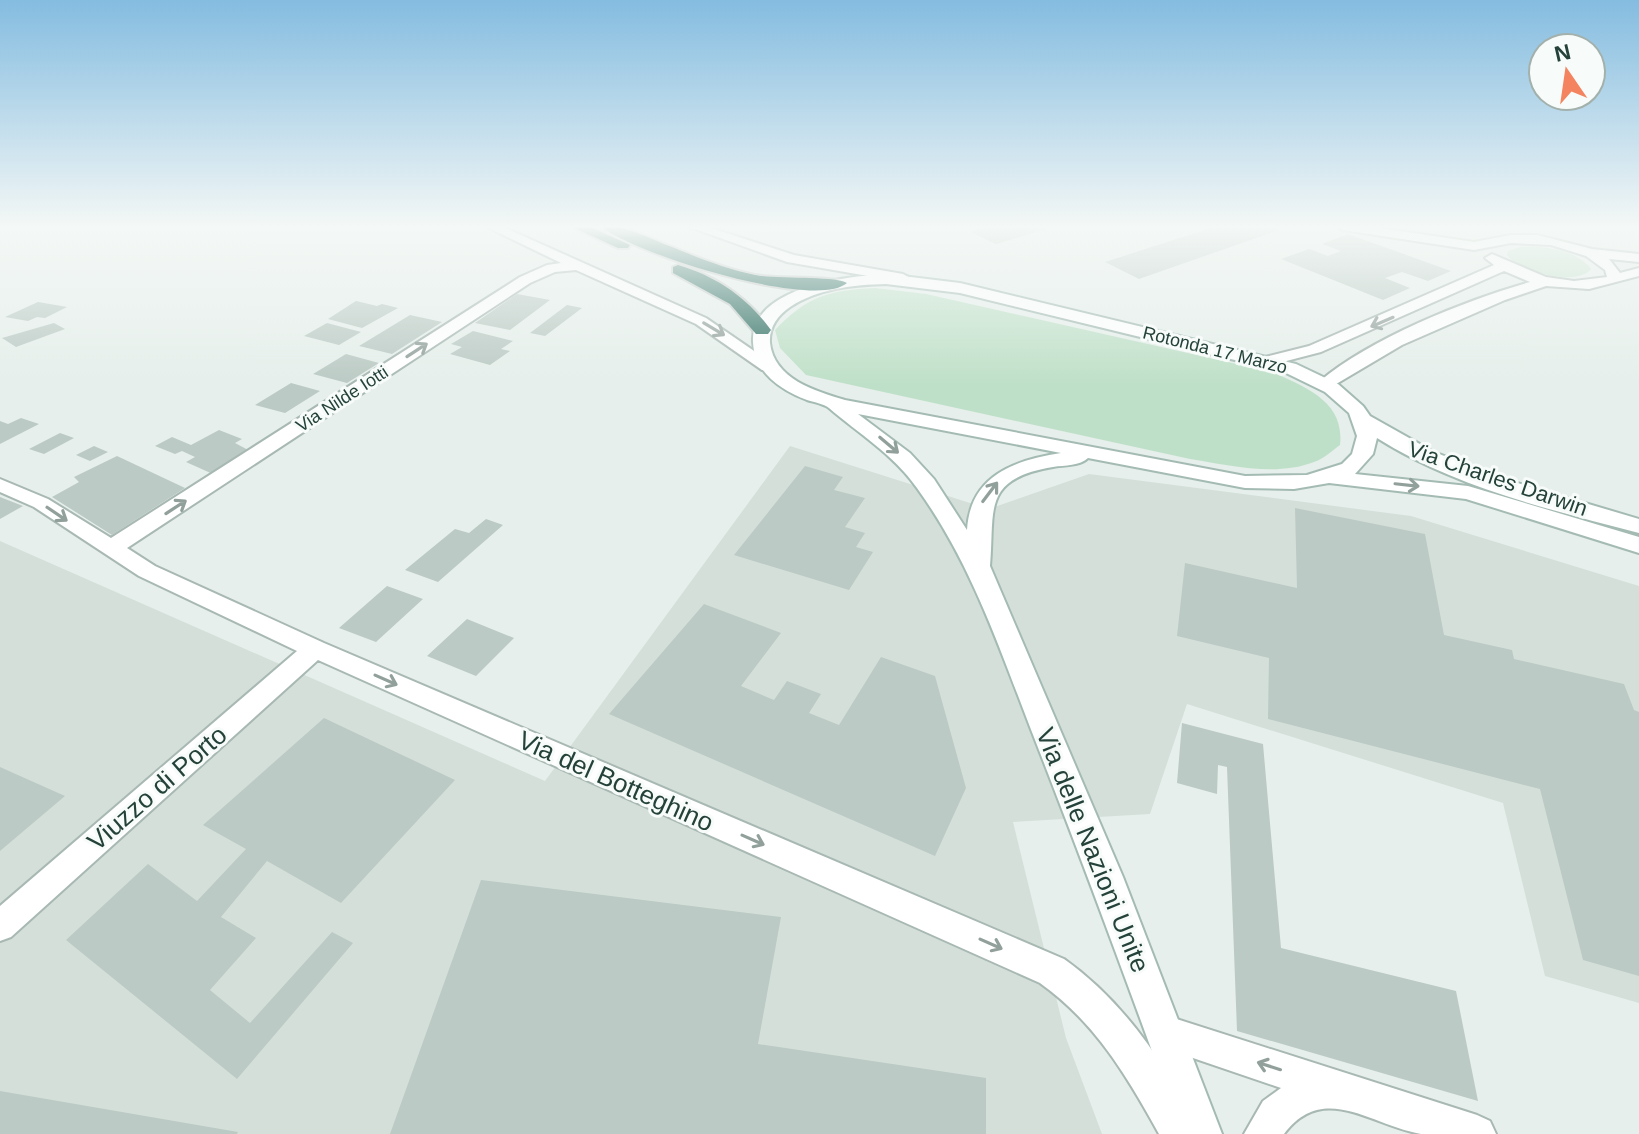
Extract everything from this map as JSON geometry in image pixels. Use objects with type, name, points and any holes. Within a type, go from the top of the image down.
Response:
[{"type":"highway","points":[[696,279],[744,305],[762,330]]},
{"type":"highway","points":[[753,279],[777,283],[839,283]]},
{"type":"main road","name":"Rotonda 17 Marzo","points":[[762,330],[772,314],[808,292],[839,283],[913,280],[960,288],[1267,361],[1326,385],[1363,420]]},
{"type":"main road","points":[[762,330],[761,349],[768,366],[791,385],[826,400],[1245,482],[1283,484],[1329,477],[1345,471],[1360,457],[1367,441],[1363,420]]},
{"type":"main road","name":"Via delle Nazioni Unite","points":[[826,400],[903,457],[926,484],[979,567],[1106,877],[1202,1134]]},
{"type":"main road","name":"Via Charles Darwin","points":[[1363,420],[1409,449],[1458,469],[1639,526]]},
{"type":"main road","name":"Via delle Nazioni Unite","points":[[979,567],[980,510],[985,496],[1001,479],[1039,463],[1103,455]]},
{"type":"main road","name":"Via Charles Darwin","points":[[1329,477],[1468,493],[1639,545]]},
{"type":"street","name":"Via Nilde Iotti","points":[[110,549],[527,279]]},
{"type":"street","points":[[610,279],[701,321],[768,366]]},
{"type":"street","points":[[907,279],[913,280]]},
{"type":"street","points":[[1267,361],[1329,343],[1475,279]]},
{"type":"street","points":[[1542,279],[1587,285],[1610,279]]},
{"type":"street","points":[[1326,385],[1350,365],[1492,298],[1548,281]]},
{"type":"street","name":"Via del Botteghino","points":[[0,485],[41,503],[147,571],[315,649],[1052,971],[1096,1006],[1140,1067],[1179,1134]]},
{"type":"street","name":"Viuzzo di Porto","points":[[0,926],[315,649]]},
{"type":"street","points":[[1164,1032],[1477,1134]]},
{"type":"street","points":[[1263,1134],[1284,1103],[1311,1093],[1344,1090]]},
{"type":"shaded area","points":[[790,446],[989,509],[1089,474],[1411,516],[1639,586],[1639,1003],[1545,976],[1503,803],[1187,704],[1150,814],[1013,822],[1066,1038],[1102,1134],[0,1134],[0,541],[545,781]]},
{"type":"green space","points":[[875,288],[926,294],[1272,372],[1309,390],[1329,407],[1340,430],[1340,445],[1317,461],[1284,469],[1190,459],[806,375],[780,348],[775,330],[809,302],[832,293]]},
{"type":"building","points":[[1331,279],[1387,279],[1410,288],[1383,300]]},
{"type":"building","points":[[517,294],[550,300],[510,330],[475,323]]},
{"type":"building","points":[[356,301],[398,308],[362,328],[328,319]]},
{"type":"building","points":[[38,302],[67,307],[45,318],[28,321],[5,317]]},
{"type":"building","points":[[567,305],[582,308],[545,336],[530,333]]},
{"type":"building","points":[[410,315],[442,322],[392,354],[359,346]]},
{"type":"building","points":[[54,323],[65,329],[16,347],[2,338]]},
{"type":"building","points":[[327,323],[361,332],[339,345],[304,336]]},
{"type":"building","points":[[473,331],[513,341],[501,349],[510,351],[490,365],[450,354],[462,347],[451,344]]},
{"type":"building","points":[[346,354],[379,363],[347,383],[313,374]]},
{"type":"building","points":[[291,383],[320,391],[285,413],[255,405]]},
{"type":"building","points":[[21,418],[39,424],[0,444],[0,421],[8,424]]},
{"type":"building","points":[[219,430],[242,439],[235,443],[250,451],[215,475],[186,462],[195,457],[182,451],[175,454],[155,446],[172,437],[191,445]]},
{"type":"building","points":[[60,433],[74,438],[44,454],[29,449]]},
{"type":"building","points":[[94,446],[108,452],[90,461],[76,455]]},
{"type":"building","points":[[117,456],[185,488],[112,535],[52,497],[79,482],[74,477]]},
{"type":"building","points":[[805,466],[843,477],[834,490],[865,498],[845,527],[865,533],[856,547],[873,552],[849,590],[734,555]]},
{"type":"building","points":[[0,497],[23,506],[0,519]]},
{"type":"building","points":[[1295,508],[1425,534],[1444,635],[1512,650],[1514,659],[1624,684],[1634,710],[1639,712],[1639,976],[1583,960],[1540,789],[1268,719],[1269,658],[1177,636],[1185,563],[1297,588]]},
{"type":"building","points":[[486,519],[503,525],[438,582],[405,570],[455,529],[469,533]]},
{"type":"building","points":[[387,586],[423,599],[376,642],[339,628]]},
{"type":"building","points":[[704,604],[781,633],[741,686],[774,700],[787,681],[821,694],[809,713],[839,725],[881,657],[935,676],[966,788],[935,856],[609,714]]},
{"type":"building","points":[[467,619],[514,638],[476,676],[427,656]]},
{"type":"building","points":[[324,718],[455,780],[341,903],[267,861],[221,917],[256,938],[210,990],[250,1023],[332,932],[353,943],[237,1079],[66,940],[148,864],[197,901],[246,849],[203,825]]},
{"type":"building","points":[[1182,723],[1263,744],[1281,948],[1456,991],[1478,1101],[1237,1031],[1227,767],[1218,765],[1217,794],[1177,783]]},
{"type":"building","points":[[0,767],[65,796],[0,851]]},
{"type":"building","points":[[481,880],[781,917],[758,1044],[986,1078],[986,1134],[390,1134]]},
{"type":"building","points":[[0,1091],[238,1132],[0,1134]]}]
